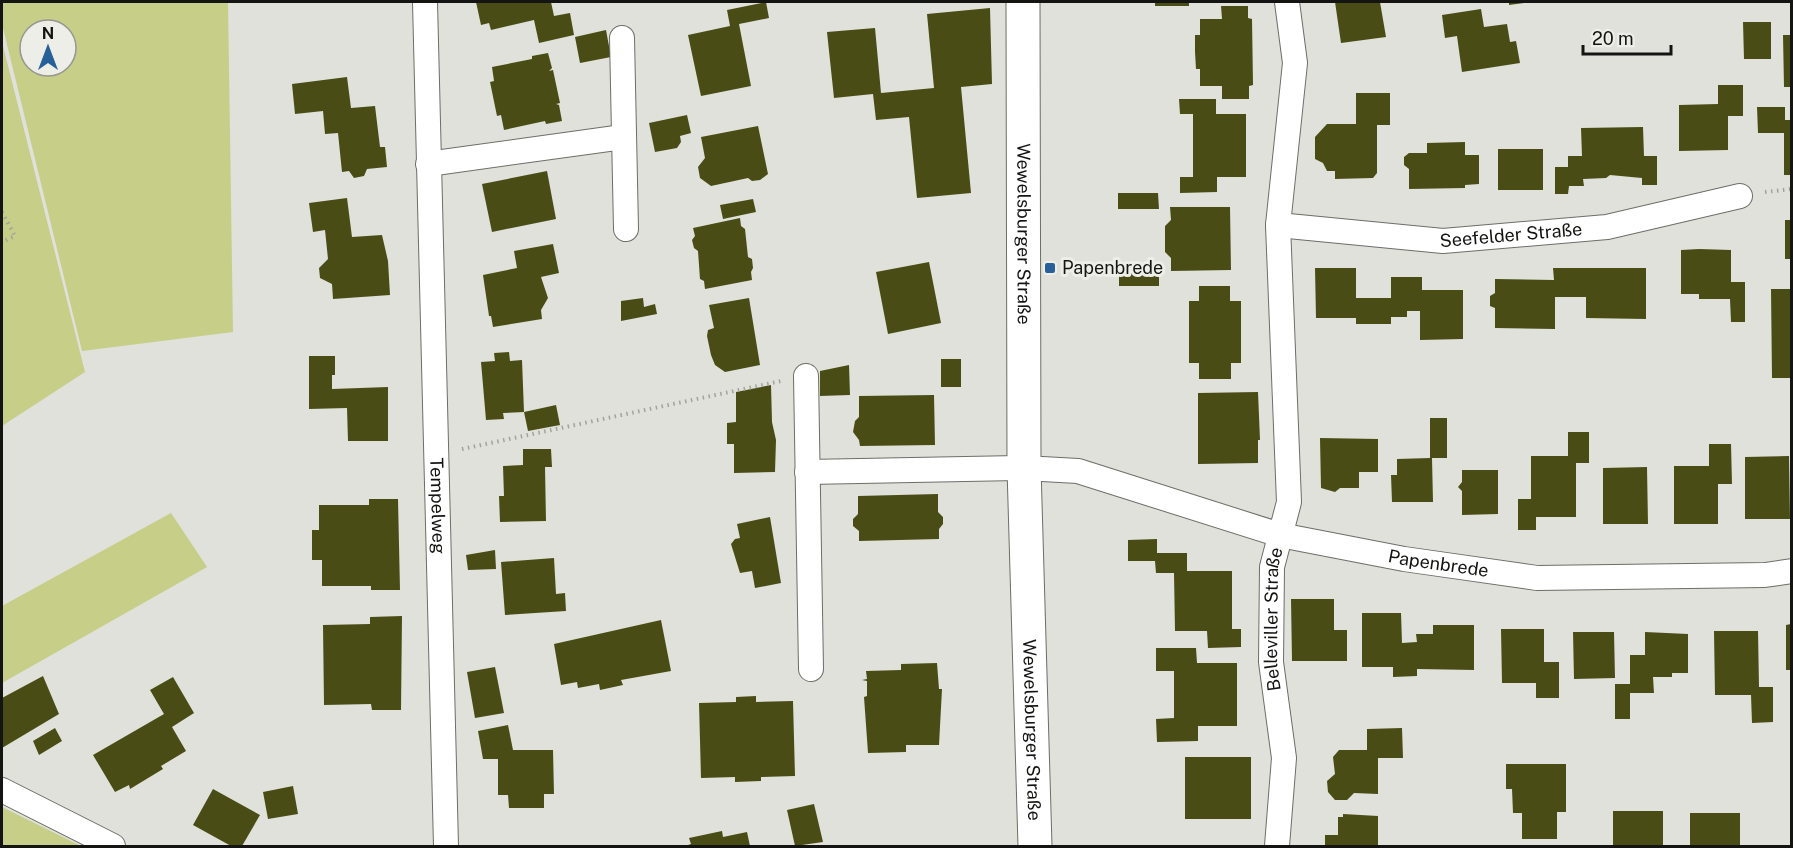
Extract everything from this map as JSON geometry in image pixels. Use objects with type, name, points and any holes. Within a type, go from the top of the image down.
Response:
[{"type":"main road","name":"Wewelsburger Straße","points":[[1023,2],[1024,468],[1035,846]]},
{"type":"street","name":"Tempelweg","points":[[425,2],[438,451],[446,846]]},
{"type":"street","points":[[1280,536],[1289,502],[1278,225],[1295,63],[1287,2]]},
{"type":"street","points":[[622,38],[626,229]]},
{"type":"street","points":[[429,164],[623,137]]},
{"type":"street","name":"Seefelder Straße","points":[[1278,225],[1443,241],[1607,227],[1740,196]]},
{"type":"street","points":[[806,376],[811,669]]},
{"type":"street","points":[[807,472],[1024,468]]},
{"type":"street","name":"Papenbrede","points":[[1024,468],[1078,471],[1280,536],[1404,559],[1537,578],[1765,575],[1791,571]]},
{"type":"street","name":"Belleviller Straße","points":[[1277,846],[1284,758],[1270,662],[1272,567],[1280,536]]},
{"type":"street","points":[[2,790],[113,846]]},
{"type":"path","points":[[2,212],[15,236],[2,242]]},
{"type":"path","points":[[438,451],[455,450],[806,376]]},
{"type":"green space","points":[[2,2],[228,2],[233,332],[82,351],[2,24]]},
{"type":"green space","points":[[2,42],[85,372],[2,426]]},
{"type":"green space","points":[[171,513],[207,567],[2,683],[2,606]]},
{"type":"green space","points":[[2,807],[81,846],[2,846]]},
{"type":"building","points":[[476,2],[551,2],[554,16],[570,13],[574,35],[539,43],[534,20],[491,30],[489,23],[481,25]]},
{"type":"building","points":[[766,2],[769,18],[739,24],[751,86],[701,96],[688,35],[730,26],[727,10]]},
{"type":"building","points":[[1155,2],[1189,2],[1189,6],[1155,6]]},
{"type":"building","points":[[1335,2],[1380,2],[1386,37],[1341,43]]},
{"type":"building","points":[[1509,2],[1524,2],[1524,3],[1509,5]]},
{"type":"building","points":[[1221,6],[1248,6],[1248,18],[1252,19],[1253,85],[1249,86],[1249,99],[1222,99],[1222,86],[1200,86],[1200,69],[1196,69],[1195,35],[1200,35],[1200,19],[1222,19]]},
{"type":"building","points":[[990,8],[992,84],[961,87],[971,193],[917,198],[909,117],[876,120],[873,94],[834,98],[827,32],[875,28],[881,93],[934,88],[927,14]]},
{"type":"building","points":[[1481,9],[1484,27],[1507,24],[1510,42],[1516,41],[1520,63],[1462,72],[1457,36],[1445,38],[1442,15]]},
{"type":"building","points":[[1743,22],[1771,22],[1771,59],[1744,59]]},
{"type":"building","points":[[606,30],[611,57],[580,63],[575,37]]},
{"type":"building","points":[[1783,35],[1791,35],[1791,87],[1784,87]]},
{"type":"building","points":[[548,53],[552,68],[549,71],[553,70],[560,103],[556,104],[559,105],[562,121],[546,124],[545,121],[504,130],[501,115],[497,116],[490,82],[494,81],[492,67],[532,59],[532,56]]},
{"type":"building","points":[[347,77],[351,108],[375,106],[380,147],[385,147],[387,167],[367,169],[364,176],[354,178],[349,171],[342,172],[338,133],[325,134],[323,111],[295,114],[292,84]]},
{"type":"building","points":[[1718,85],[1743,85],[1743,116],[1728,116],[1728,150],[1679,151],[1679,105],[1718,104]]},
{"type":"building","points":[[1356,93],[1390,93],[1390,125],[1377,125],[1377,173],[1373,178],[1335,179],[1335,171],[1327,171],[1323,163],[1315,159],[1315,137],[1327,124],[1356,124]]},
{"type":"building","points":[[1179,99],[1216,99],[1216,114],[1246,114],[1246,177],[1217,177],[1217,192],[1180,193],[1180,177],[1193,177],[1193,114],[1180,114]]},
{"type":"building","points":[[1757,107],[1785,107],[1785,120],[1791,120],[1791,175],[1784,175],[1784,133],[1758,133]]},
{"type":"building","points":[[687,115],[691,133],[680,136],[681,142],[677,148],[655,152],[649,123]]},
{"type":"building","points":[[758,126],[768,174],[760,180],[752,181],[748,178],[711,186],[700,178],[698,167],[705,158],[701,137]]},
{"type":"building","points":[[1643,127],[1644,156],[1657,156],[1657,185],[1642,185],[1642,178],[1610,175],[1606,178],[1583,179],[1584,186],[1569,186],[1568,194],[1555,194],[1555,167],[1568,167],[1568,156],[1582,156],[1581,128]]},
{"type":"building","points":[[1465,142],[1465,155],[1479,155],[1479,184],[1465,185],[1465,188],[1409,189],[1409,169],[1404,165],[1404,157],[1409,153],[1427,153],[1427,143]]},
{"type":"building","points":[[1498,149],[1543,149],[1543,190],[1498,190]]},
{"type":"building","points":[[547,171],[556,219],[492,232],[482,184]]},
{"type":"building","points":[[1118,193],[1158,193],[1159,209],[1118,209]]},
{"type":"building","points":[[347,198],[352,237],[382,235],[388,261],[390,295],[333,299],[332,284],[320,278],[319,268],[328,259],[325,230],[313,232],[309,203]]},
{"type":"building","points":[[753,199],[756,212],[723,219],[720,205]]},
{"type":"building","points":[[1170,207],[1230,207],[1231,270],[1171,271],[1171,258],[1165,252],[1165,226],[1171,220]]},
{"type":"building","points":[[740,218],[741,226],[745,229],[748,257],[752,259],[752,280],[705,289],[704,281],[700,279],[698,251],[694,248],[692,240],[695,236],[693,228]]},
{"type":"building","points":[[1785,220],[1791,220],[1791,259],[1785,259]]},
{"type":"building","points":[[553,244],[559,273],[541,277],[548,298],[541,310],[542,319],[493,327],[491,316],[489,316],[483,275],[517,268],[514,251]]},
{"type":"building","points":[[1681,250],[1731,250],[1731,282],[1745,282],[1745,322],[1731,322],[1730,299],[1699,299],[1699,294],[1681,294]]},
{"type":"building","points":[[929,262],[941,323],[888,334],[876,272]]},
{"type":"building","points":[[1315,268],[1356,268],[1356,298],[1391,298],[1391,277],[1422,277],[1422,290],[1463,290],[1463,339],[1420,340],[1420,311],[1407,311],[1407,317],[1391,317],[1391,324],[1356,324],[1356,318],[1316,318]]},
{"type":"building","points":[[1553,268],[1646,268],[1646,319],[1586,318],[1586,297],[1555,297],[1555,329],[1495,328],[1495,308],[1490,306],[1490,296],[1495,293],[1495,279],[1554,280]]},
{"type":"building","points":[[1119,269],[1159,269],[1159,286],[1119,286]]},
{"type":"building","points":[[1199,286],[1230,286],[1230,301],[1241,301],[1241,363],[1231,363],[1231,379],[1199,379],[1199,363],[1189,363],[1189,301],[1199,301]]},
{"type":"building","points":[[1771,289],[1791,289],[1791,378],[1772,378]]},
{"type":"building","points":[[643,298],[644,307],[655,304],[657,314],[621,321],[621,301]]},
{"type":"building","points":[[749,298],[760,365],[725,372],[715,365],[711,355],[707,336],[708,330],[714,328],[709,305]]},
{"type":"building","points":[[509,352],[510,361],[522,360],[524,412],[503,413],[504,419],[486,420],[481,362],[495,361],[494,353]]},
{"type":"building","points":[[309,356],[335,356],[332,389],[388,387],[388,441],[348,441],[347,408],[309,409]]},
{"type":"building","points":[[941,359],[961,359],[961,387],[941,387]]},
{"type":"building","points":[[849,365],[850,395],[820,396],[820,371]]},
{"type":"building","points":[[771,385],[772,422],[776,440],[775,472],[734,473],[734,444],[727,444],[727,423],[736,422],[736,392]]},
{"type":"building","points":[[1258,392],[1260,440],[1258,440],[1258,463],[1198,464],[1198,393]]},
{"type":"building","points":[[934,395],[935,445],[860,446],[853,432],[855,421],[859,417],[859,396]]},
{"type":"building","points":[[556,405],[560,425],[528,431],[524,412]]},
{"type":"building","points":[[1430,418],[1447,418],[1447,458],[1432,458],[1433,502],[1392,502],[1391,475],[1397,475],[1397,459],[1430,458]]},
{"type":"building","points":[[1568,432],[1589,432],[1589,463],[1576,463],[1576,517],[1536,517],[1536,530],[1518,530],[1518,499],[1531,499],[1531,456],[1568,456]]},
{"type":"building","points":[[1320,438],[1378,439],[1378,472],[1359,472],[1359,488],[1340,488],[1335,492],[1321,488]]},
{"type":"building","points":[[1709,444],[1731,444],[1732,484],[1718,484],[1718,524],[1674,524],[1674,466],[1709,466]]},
{"type":"building","points":[[523,449],[551,449],[552,467],[545,467],[546,521],[500,522],[499,496],[504,496],[503,466],[523,465]]},
{"type":"building","points":[[1789,456],[1790,519],[1745,519],[1745,457]]},
{"type":"building","points":[[1647,467],[1648,524],[1603,524],[1603,468]]},
{"type":"building","points":[[1462,470],[1498,470],[1498,514],[1462,515],[1462,491],[1458,487],[1462,482]]},
{"type":"building","points":[[938,494],[938,512],[943,517],[939,539],[859,541],[859,531],[853,526],[853,519],[858,514],[858,496]]},
{"type":"building","points":[[369,499],[398,499],[400,590],[371,590],[371,586],[322,586],[322,560],[312,560],[312,530],[319,530],[319,505],[369,505]]},
{"type":"building","points":[[770,517],[781,583],[755,588],[752,571],[740,573],[731,544],[735,539],[740,538],[737,524]]},
{"type":"building","points":[[1157,539],[1157,553],[1187,553],[1187,571],[1232,571],[1232,629],[1241,629],[1241,647],[1208,648],[1207,631],[1175,631],[1174,573],[1156,573],[1155,561],[1128,561],[1128,540]]},
{"type":"building","points":[[495,550],[496,569],[468,570],[466,555]]},
{"type":"building","points":[[554,558],[556,594],[565,593],[566,611],[505,615],[501,562]]},
{"type":"building","points":[[1291,599],[1334,599],[1334,630],[1347,630],[1347,661],[1292,661]]},
{"type":"building","points":[[1362,613],[1401,613],[1402,643],[1417,642],[1416,634],[1433,634],[1433,625],[1474,625],[1474,670],[1417,669],[1417,676],[1393,677],[1393,667],[1362,667]]},
{"type":"building","points":[[402,616],[401,710],[372,710],[371,704],[324,705],[323,625],[370,624],[370,617]]},
{"type":"building","points":[[661,620],[671,671],[621,680],[623,685],[600,690],[599,684],[578,688],[577,682],[561,685],[554,644]]},
{"type":"building","points":[[1791,624],[1791,670],[1786,670],[1786,625]]},
{"type":"building","points":[[1501,629],[1544,629],[1544,662],[1559,662],[1559,698],[1536,698],[1536,683],[1502,683]]},
{"type":"building","points":[[1714,631],[1758,631],[1759,687],[1773,687],[1773,722],[1752,723],[1751,695],[1715,695]]},
{"type":"building","points":[[1573,632],[1614,632],[1615,678],[1574,679]]},
{"type":"building","points":[[1645,632],[1688,634],[1688,673],[1672,673],[1672,677],[1653,677],[1654,693],[1630,693],[1630,719],[1615,719],[1615,684],[1630,684],[1630,655],[1645,655]]},
{"type":"building","points":[[1156,648],[1196,648],[1197,663],[1237,663],[1237,726],[1198,726],[1198,741],[1157,742],[1156,719],[1174,718],[1174,671],[1156,671]]},
{"type":"building","points":[[937,663],[939,689],[942,689],[939,745],[906,745],[906,752],[868,753],[864,697],[867,696],[867,681],[862,680],[867,679],[866,671],[901,670],[901,664]]},
{"type":"building","points":[[495,667],[504,713],[475,718],[467,672]]},
{"type":"building","points":[[43,676],[59,714],[2,748],[2,698]]},
{"type":"building","points":[[173,677],[194,713],[172,727],[186,751],[161,766],[163,769],[130,789],[129,785],[115,792],[93,755],[164,714],[150,690]]},
{"type":"building","points":[[756,696],[756,702],[793,701],[795,776],[761,777],[761,781],[735,782],[735,777],[701,778],[699,703],[736,702],[736,697]]},
{"type":"building","points":[[508,725],[513,750],[553,750],[554,794],[544,794],[544,808],[509,808],[508,795],[498,795],[498,759],[483,759],[478,731]]},
{"type":"building","points":[[55,728],[62,741],[39,755],[33,741]]},
{"type":"building","points":[[1402,728],[1403,758],[1378,758],[1378,794],[1354,793],[1347,800],[1335,800],[1328,792],[1327,781],[1335,774],[1333,757],[1339,750],[1367,750],[1367,729]]},
{"type":"building","points":[[1185,757],[1251,757],[1251,819],[1185,819]]},
{"type":"building","points":[[1506,764],[1566,764],[1566,812],[1557,812],[1557,839],[1522,839],[1522,813],[1513,813],[1512,789],[1506,789]]},
{"type":"building","points":[[293,786],[298,814],[268,819],[263,792]]},
{"type":"building","points":[[213,789],[260,815],[242,846],[231,846],[193,825]]},
{"type":"building","points":[[814,804],[823,842],[795,846],[787,810]]},
{"type":"building","points":[[1613,811],[1663,811],[1663,846],[1613,846]]},
{"type":"building","points":[[1690,813],[1740,813],[1740,846],[1690,846]]},
{"type":"building","points":[[1343,814],[1378,816],[1378,846],[1325,846],[1325,835],[1338,835],[1338,817],[1343,817]]},
{"type":"building","points":[[722,831],[723,837],[747,832],[750,846],[685,846],[691,844],[689,838]]},
{"type":"place","name":"Papenbrede","points":[[1050,268]]}]
